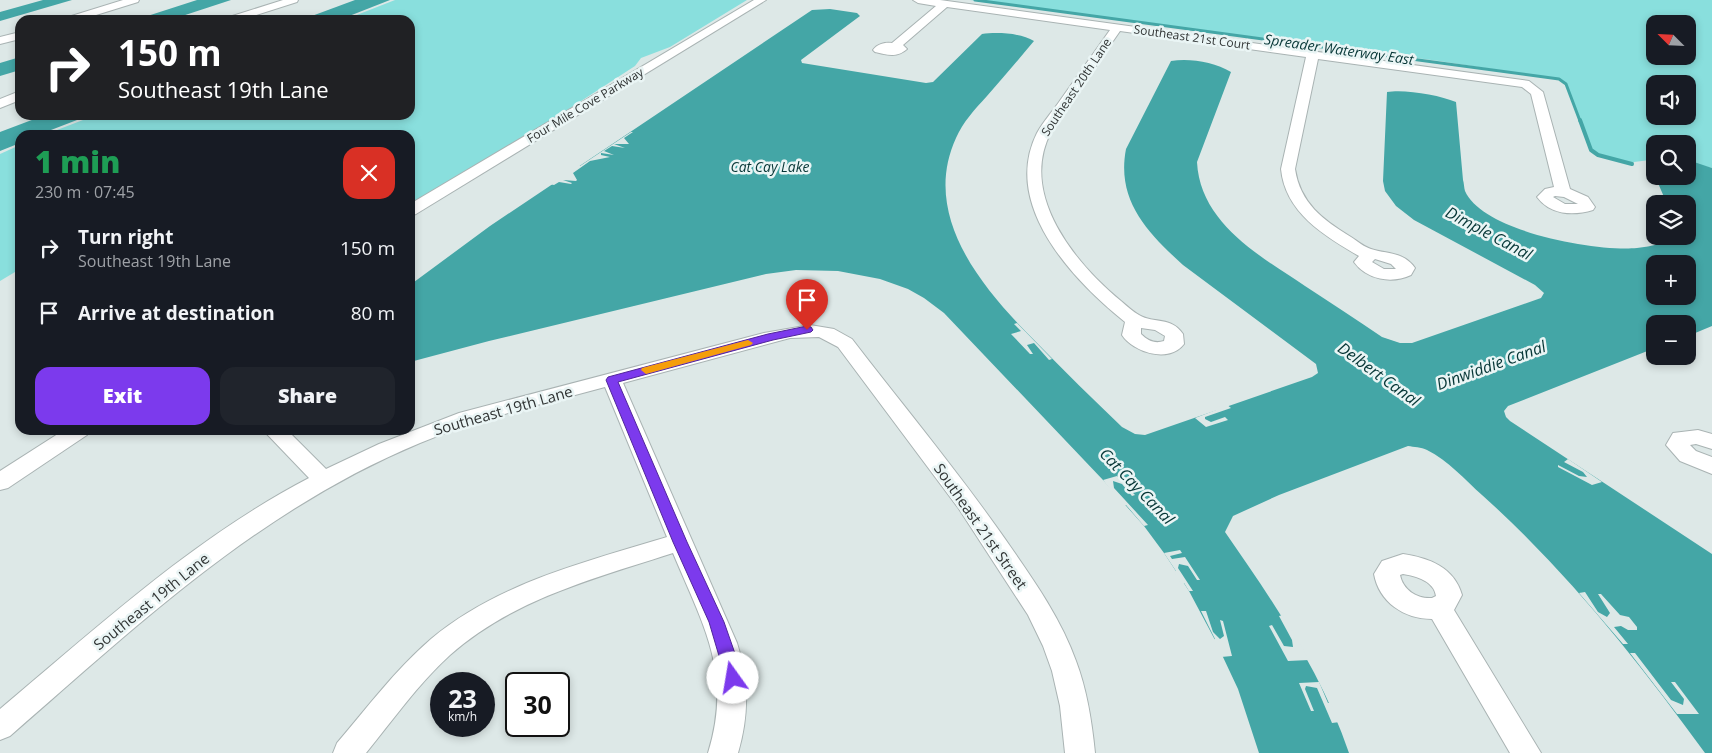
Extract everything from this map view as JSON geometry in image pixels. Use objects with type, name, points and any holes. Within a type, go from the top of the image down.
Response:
[{"type":"street","points":[[85,15],[134,0]]},
{"type":"street","points":[[246,15],[293,0]]},
{"type":"street","name":"Four Mile Cove Parkway","points":[[415,208],[761,0]]},
{"type":"street","name":"Southeast 21st Court","points":[[918,0],[1525,84],[1537,92],[1563,192]]},
{"type":"street","points":[[895,46],[944,4]]},
{"type":"street","name":"Southeast 20th Lane","points":[[1117,27],[1044,133],[1036,151],[1034,174],[1036,192],[1041,209],[1064,251],[1099,290],[1135,321]]},
{"type":"street","points":[[0,41],[15,36]]},
{"type":"street","points":[[1313,54],[1288,169],[1288,181],[1310,215],[1333,233],[1370,255]]},
{"type":"street","points":[[0,104],[15,97]]},
{"type":"street","name":"Southeast 19th Lane","points":[[0,727],[212,551],[260,517],[323,479],[362,460],[434,429],[466,418],[778,335],[807,330],[824,331]]},
{"type":"street","name":"Southeast 21st Street","points":[[824,331],[838,337],[845,343],[977,515],[1035,602],[1063,662],[1075,716],[1080,753]]},
{"type":"street","points":[[612,380],[716,622],[731,665],[734,693],[733,710],[723,753]]},
{"type":"street","points":[[0,482],[71,435]]},
{"type":"street","points":[[279,435],[323,479]]},
{"type":"street","points":[[1712,442],[1689,436],[1681,438],[1677,445],[1688,456],[1712,466]]},
{"type":"street","points":[[348,753],[422,666],[442,647],[479,619],[515,598],[560,580],[680,542]]},
{"type":"street","points":[[1439,608],[1526,753]]},
{"type":"shaded area","points":[[395,0],[747,0],[670,47],[641,58],[635,66],[415,209],[415,130],[57,130],[83,120],[415,120],[415,15],[357,15]]},
{"type":"shaded area","points":[[970,0],[1712,0],[1712,168],[1696,164],[1696,135],[1646,135],[1646,160],[1632,164],[1598,155],[1591,150],[1566,85],[1558,79],[1439,61]]},
{"type":"shaded area","points":[[15,147],[15,272],[0,281],[0,154]]},
{"type":"water","points":[[43,0],[72,0],[15,15],[15,17],[0,21],[0,12]]},
{"type":"water","points":[[197,0],[231,0],[185,15],[150,15]]},
{"type":"water","points":[[355,0],[390,0],[352,15],[314,15]]},
{"type":"water","points":[[830,9],[857,13],[860,16],[801,60],[802,63],[926,83],[933,82],[982,34],[1009,34],[1022,36],[1034,41],[970,116],[956,138],[947,167],[946,196],[952,224],[963,250],[978,275],[1016,322],[1122,427],[1135,434],[1145,435],[1312,377],[1318,373],[1316,364],[1183,265],[1147,228],[1130,200],[1124,168],[1126,149],[1171,61],[1202,62],[1231,72],[1197,162],[1201,184],[1209,203],[1221,220],[1235,236],[1270,263],[1382,337],[1400,343],[1412,343],[1541,298],[1544,293],[1535,285],[1414,220],[1396,206],[1385,191],[1383,181],[1387,92],[1422,93],[1456,102],[1465,191],[1476,205],[1494,218],[1517,228],[1570,243],[1619,248],[1637,248],[1654,245],[1696,245],[1696,195],[1663,195],[1659,185],[1696,185],[1696,163],[1712,168],[1712,326],[1696,333],[1696,315],[1646,315],[1646,352],[1508,406],[1504,411],[1510,421],[1712,554],[1712,753],[1705,753],[1627,651],[1543,554],[1449,465],[1427,450],[1408,446],[1279,495],[1233,516],[1225,532],[1261,584],[1311,666],[1338,723],[1349,753],[1259,753],[1238,689],[1215,640],[1189,591],[1144,526],[1103,480],[944,313],[908,289],[880,279],[838,271],[796,270],[766,274],[415,361],[415,281],[490,226],[812,10]]},
{"type":"water","points":[[15,58],[15,72],[0,76],[0,63]]},
{"type":"water","points":[[32,120],[77,120],[51,130],[15,130],[15,145],[0,151],[0,132]]},
{"type":"pier","points":[[631,132],[633,132],[624,138],[629,144],[614,144],[625,148],[612,146],[604,151],[614,155],[601,153],[601,155],[610,157],[590,161],[573,173],[576,181],[563,180],[571,184],[559,182],[554,185],[549,184],[577,165],[580,166]]},
{"type":"pier","points":[[1017,323],[1052,359],[1049,360],[1034,343],[1027,345],[1033,354],[1030,354],[1011,334],[1021,331],[1014,324]]},
{"type":"pier","points":[[1226,404],[1231,408],[1205,417],[1205,419],[1211,422],[1225,417],[1228,420],[1206,427],[1195,418],[1216,410],[1214,408]]},
{"type":"pier","points":[[1568,459],[1602,482],[1592,485],[1558,467],[1558,465],[1579,476],[1587,477],[1583,472],[1564,462]]},
{"type":"pier","points":[[1117,476],[1135,495],[1132,496],[1122,484],[1113,481],[1114,488],[1148,525],[1144,526],[1126,505],[1123,506],[1103,480]]},
{"type":"pier","points":[[1180,550],[1182,553],[1170,556],[1172,559],[1185,557],[1200,580],[1197,580],[1188,566],[1179,564],[1178,568],[1193,591],[1189,591],[1184,583],[1181,584],[1174,572],[1176,571],[1164,553]]},
{"type":"pier","points":[[1585,592],[1598,612],[1607,617],[1610,613],[1598,594],[1601,594],[1620,615],[1629,617],[1637,627],[1637,630],[1628,630],[1621,626],[1614,627],[1628,644],[1623,644],[1579,593]]},
{"type":"pier","points":[[1201,611],[1206,611],[1213,632],[1220,639],[1224,636],[1220,620],[1223,621],[1232,656],[1221,657],[1212,640],[1215,639]]},
{"type":"pier","points":[[1283,615],[1309,660],[1288,661],[1269,626],[1272,625],[1284,646],[1293,647],[1292,640],[1279,616]]},
{"type":"pier","points":[[1630,653],[1635,653],[1671,700],[1683,705],[1684,699],[1671,682],[1675,682],[1699,714],[1677,714]]},
{"type":"pier","points":[[1319,682],[1328,703],[1331,703],[1340,722],[1332,723],[1317,688],[1306,686],[1305,689],[1314,711],[1311,711],[1299,683]]},
{"type":"waterway","name":"Spreader Waterway East","points":[[975,0],[1559,79],[1566,84],[1580,121]]},
{"type":"waterway","name":"Spreader Waterway East","points":[[1580,120],[1591,150],[1598,155],[1632,164]]},
{"type":"slow traffic","points":[[646,370],[748,343]]},
{"type":"route","points":[[733,678],[731,665],[716,622],[612,380],[772,337],[807,330]]},
{"type":"water label","name":"Cat Cay Lake","points":[[770,166]]},
{"type":"water label","name":"Dimple Canal","points":[[1489,233]]},
{"type":"water label","name":"Dinwiddie Canal","points":[[1491,365]]},
{"type":"water label","name":"Delbert Canal","points":[[1379,374]]},
{"type":"water label","name":"Cat Cay Canal","points":[[1137,486]]}]
